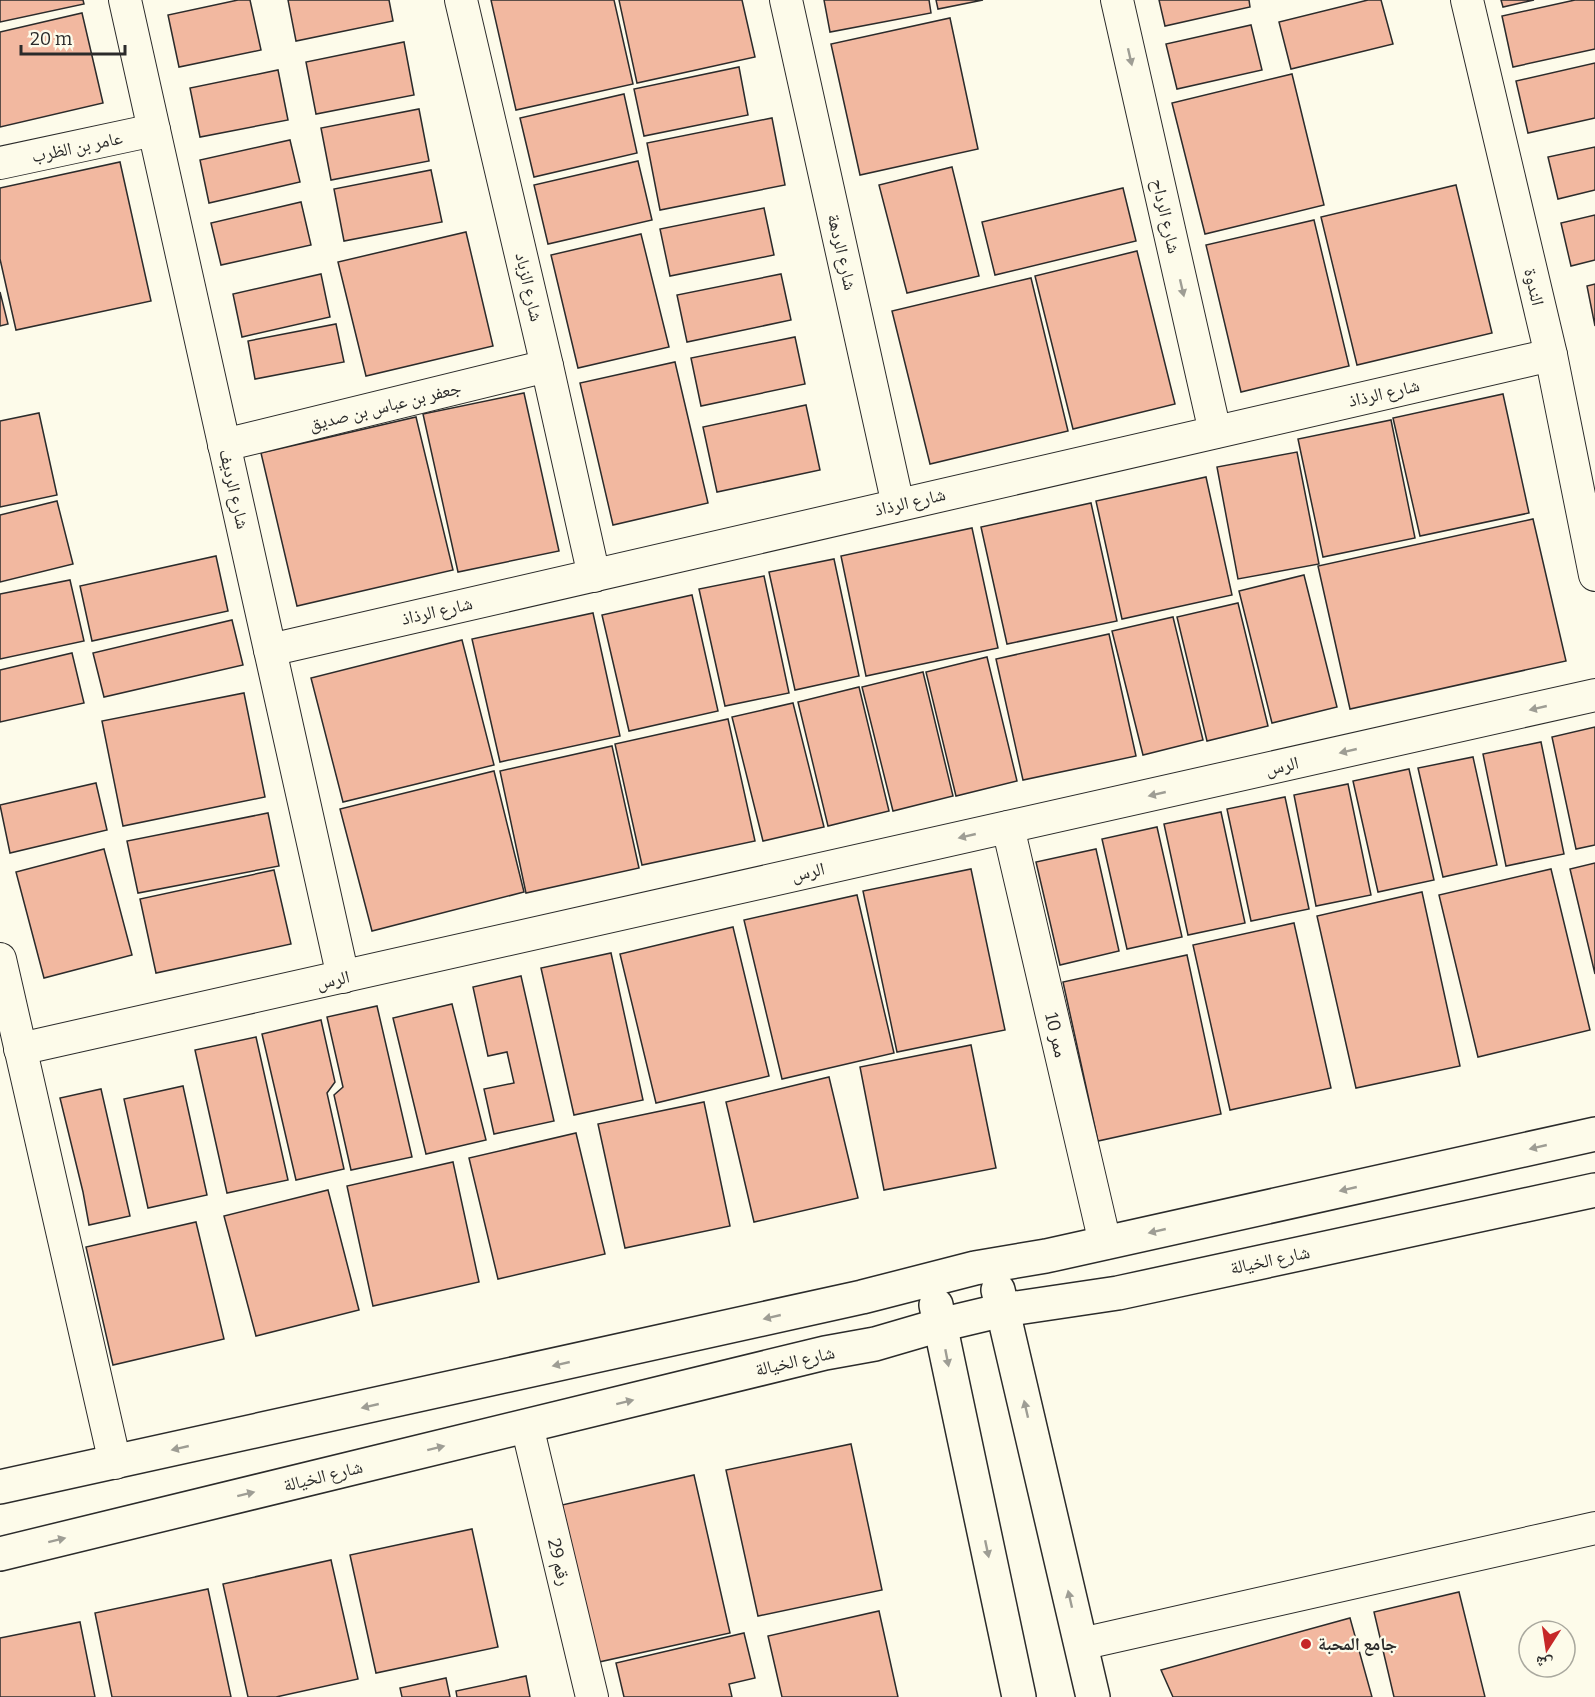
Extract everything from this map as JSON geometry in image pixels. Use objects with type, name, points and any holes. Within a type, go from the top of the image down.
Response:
[{"type":"street","name":"شارع الرديف","points":[[125,0],[343,977]]},
{"type":"street","name":"شارع الزباد","points":[[461,0],[594,576]]},
{"type":"street","name":"شارع الردهة","points":[[786,0],[898,505]]},
{"type":"street","name":"شارع الرداح","points":[[1117,0],[1215,432]]},
{"type":"street","name":"الندوة","points":[[1467,0],[1551,355],[1595,575]]},
{"type":"street","name":"عامر بن الظرب","points":[[0,163],[154,130]]},
{"type":"street","name":"شارع الرذاذ","points":[[270,650],[1551,355]]},
{"type":"street","name":"جعفر بن عباس بن صديق","points":[[224,445],[547,366]]},
{"type":"street","name":"الرس","points":[[20,1049],[1595,695]]},
{"type":"street","name":"ممر 10","points":[[1008,827],[1098,1244]]},
{"type":"street","points":[[0,959],[115,1463]]},
{"type":"street","points":[[0,1487],[816,1307],[992,1265],[1046,1256],[1595,1134]]},
{"type":"street","name":"شارع الخيالة","points":[[0,1554],[825,1353],[875,1344],[1003,1310],[1118,1293],[1595,1190]]},
{"type":"street","points":[[1098,1244],[1054,1267],[1050,1276],[1065,1290],[1118,1293]]},
{"type":"street","points":[[992,1265],[1093,1697]]},
{"type":"street","points":[[930,1280],[1019,1697]]},
{"type":"street","points":[[816,1307],[887,1302],[896,1331],[825,1353]]},
{"type":"street","name":"رقم 29","points":[[527,1426],[592,1697]]},
{"type":"street","points":[[1081,1644],[1595,1528]]},
{"type":"building","points":[[0,0],[83,0],[84,4],[0,22]]},
{"type":"building","points":[[238,0],[250,0],[261,50],[179,67],[168,15]]},
{"type":"building","points":[[288,0],[389,0],[393,21],[296,41]]},
{"type":"building","points":[[491,0],[614,0],[633,84],[516,110]]},
{"type":"building","points":[[619,0],[742,0],[755,57],[637,83]]},
{"type":"building","points":[[824,0],[929,0],[931,13],[830,32]]},
{"type":"building","points":[[936,0],[983,0],[938,9]]},
{"type":"building","points":[[1159,0],[1249,0],[1250,7],[1165,26]]},
{"type":"building","points":[[1368,0],[1381,0],[1393,44],[1291,69],[1279,22]]},
{"type":"building","points":[[1501,0],[1534,0],[1503,7]]},
{"type":"building","points":[[1575,0],[1595,0],[1595,49],[1513,67],[1502,16]]},
{"type":"building","points":[[82,13],[103,103],[0,127],[0,32]]},
{"type":"building","points":[[950,18],[978,149],[860,175],[831,44]]},
{"type":"building","points":[[1251,25],[1262,70],[1177,89],[1166,44]]},
{"type":"building","points":[[404,42],[414,95],[316,114],[306,62]]},
{"type":"building","points":[[1595,63],[1595,118],[1528,133],[1516,81]]},
{"type":"building","points":[[739,67],[748,115],[644,136],[634,89]]},
{"type":"building","points":[[278,70],[288,120],[200,137],[190,88]]},
{"type":"building","points":[[1292,74],[1324,205],[1205,234],[1172,103]]},
{"type":"building","points":[[624,94],[637,153],[534,177],[520,118]]},
{"type":"building","points":[[419,109],[429,161],[331,180],[321,128]]},
{"type":"building","points":[[772,118],[785,185],[660,210],[647,143]]},
{"type":"building","points":[[290,140],[300,182],[209,203],[200,160]]},
{"type":"building","points":[[1595,147],[1595,190],[1558,199],[1548,157]]},
{"type":"building","points":[[638,161],[652,220],[548,244],[534,185]]},
{"type":"building","points":[[120,162],[151,301],[16,330],[0,259],[0,188]]},
{"type":"building","points":[[952,167],[979,276],[907,293],[879,185]]},
{"type":"building","points":[[431,170],[442,222],[344,241],[334,189]]},
{"type":"building","points":[[1456,185],[1492,333],[1357,365],[1321,217]]},
{"type":"building","points":[[1123,188],[1136,241],[995,275],[982,222]]},
{"type":"building","points":[[301,202],[311,245],[221,265],[211,223]]},
{"type":"building","points":[[764,208],[774,255],[670,276],[660,229]]},
{"type":"building","points":[[1595,215],[1595,260],[1571,266],[1561,223]]},
{"type":"building","points":[[1314,220],[1349,366],[1241,392],[1206,245]]},
{"type":"building","points":[[466,232],[493,346],[366,376],[338,262]]},
{"type":"building","points":[[641,234],[669,347],[578,368],[551,255]]},
{"type":"building","points":[[1137,251],[1175,404],[1073,429],[1035,276]]},
{"type":"building","points":[[321,274],[330,317],[242,337],[233,294]]},
{"type":"building","points":[[781,274],[791,320],[687,342],[677,295]]},
{"type":"building","points":[[1031,278],[1068,431],[930,464],[892,311]]},
{"type":"building","points":[[1595,284],[1595,326],[1587,286]]},
{"type":"building","points":[[0,292],[8,324],[0,326]]},
{"type":"building","points":[[336,324],[344,362],[255,379],[248,341]]},
{"type":"building","points":[[795,337],[805,384],[701,406],[691,358]]},
{"type":"building","points":[[675,362],[708,503],[613,525],[580,383]]},
{"type":"building","points":[[524,393],[559,551],[458,572],[423,414]]},
{"type":"building","points":[[1503,394],[1529,513],[1420,536],[1393,418]]},
{"type":"building","points":[[806,405],[820,470],[717,492],[703,427]]},
{"type":"building","points":[[39,413],[57,495],[0,507],[0,421]]},
{"type":"building","points":[[416,417],[453,570],[297,606],[261,453]]},
{"type":"building","points":[[1391,420],[1415,538],[1323,557],[1298,439]]},
{"type":"building","points":[[1297,452],[1319,564],[1238,579],[1217,467]]},
{"type":"building","points":[[1206,477],[1232,595],[1122,619],[1096,501]]},
{"type":"building","points":[[57,501],[73,564],[0,582],[0,515]]},
{"type":"building","points":[[1091,503],[1117,621],[1007,644],[981,527]]},
{"type":"building","points":[[1533,519],[1566,661],[1350,709],[1318,566]]},
{"type":"building","points":[[972,528],[998,648],[866,676],[841,556]]},
{"type":"building","points":[[216,556],[228,611],[92,641],[80,586]]},
{"type":"building","points":[[834,559],[859,676],[795,690],[769,572]]},
{"type":"building","points":[[1304,575],[1337,707],[1272,723],[1239,591]]},
{"type":"building","points":[[764,576],[789,693],[725,706],[699,589]]},
{"type":"building","points":[[70,580],[84,641],[0,659],[0,594]]},
{"type":"building","points":[[692,595],[718,711],[629,731],[602,615]]},
{"type":"building","points":[[1238,603],[1268,726],[1207,741],[1177,617]]},
{"type":"building","points":[[593,613],[620,736],[500,762],[472,639]]},
{"type":"building","points":[[1173,617],[1203,740],[1143,755],[1112,631]]},
{"type":"building","points":[[232,620],[243,665],[104,697],[93,653]]},
{"type":"building","points":[[1109,634],[1136,756],[1023,780],[996,659]]},
{"type":"building","points":[[462,640],[494,765],[343,802],[311,678]]},
{"type":"building","points":[[72,653],[84,703],[0,722],[0,670]]},
{"type":"building","points":[[987,657],[1017,781],[956,796],[926,672]]},
{"type":"building","points":[[923,672],[953,796],[893,811],[862,687]]},
{"type":"building","points":[[859,687],[889,811],[828,826],[798,702]]},
{"type":"building","points":[[244,693],[265,797],[123,826],[102,721]]},
{"type":"building","points":[[793,703],[824,827],[763,841],[732,717]]},
{"type":"building","points":[[728,719],[755,841],[642,865],[615,744]]},
{"type":"building","points":[[1595,727],[1595,845],[1576,849],[1552,737]]},
{"type":"building","points":[[1541,742],[1564,854],[1506,866],[1483,754]]},
{"type":"building","points":[[612,746],[639,868],[526,893],[500,771]]},
{"type":"building","points":[[1473,757],[1497,865],[1443,877],[1418,768]]},
{"type":"building","points":[[1409,769],[1434,880],[1378,892],[1353,781]]},
{"type":"building","points":[[494,771],[524,892],[372,931],[340,809]]},
{"type":"building","points":[[96,783],[107,830],[10,853],[0,805]]},
{"type":"building","points":[[1348,784],[1371,895],[1316,906],[1294,795]]},
{"type":"building","points":[[1285,797],[1309,909],[1251,921],[1227,809]]},
{"type":"building","points":[[1221,812],[1245,923],[1188,935],[1164,824]]},
{"type":"building","points":[[268,813],[279,866],[138,893],[127,841]]},
{"type":"building","points":[[1157,827],[1182,937],[1127,949],[1102,839]]},
{"type":"building","points":[[104,849],[132,955],[44,978],[16,872]]},
{"type":"building","points":[[1096,849],[1119,951],[1060,965],[1036,862]]},
{"type":"building","points":[[1595,863],[1595,974],[1570,869]]},
{"type":"building","points":[[971,869],[1005,1030],[897,1052],[863,891]]},
{"type":"building","points":[[1551,869],[1590,1030],[1478,1057],[1439,895]]},
{"type":"building","points":[[274,870],[291,944],[156,973],[140,899]]},
{"type":"building","points":[[1422,892],[1460,1066],[1356,1088],[1317,916]]},
{"type":"building","points":[[857,895],[894,1053],[782,1079],[744,920]]},
{"type":"building","points":[[1294,923],[1331,1088],[1230,1110],[1193,945]]},
{"type":"building","points":[[733,927],[769,1076],[656,1103],[620,954]]},
{"type":"building","points":[[611,953],[643,1100],[574,1115],[541,968]]},
{"type":"building","points":[[1187,955],[1221,1114],[1098,1141],[1063,982]]},
{"type":"building","points":[[521,976],[554,1121],[494,1134],[484,1089],[514,1083],[507,1052],[488,1056],[473,987]]},
{"type":"building","points":[[452,1004],[486,1140],[426,1154],[393,1018]]},
{"type":"building","points":[[377,1006],[412,1157],[351,1170],[334,1095],[343,1087],[327,1017]]},
{"type":"building","points":[[321,1020],[335,1082],[327,1093],[344,1169],[296,1180],[262,1034]]},
{"type":"building","points":[[256,1037],[288,1180],[227,1193],[195,1050]]},
{"type":"building","points":[[971,1045],[996,1168],[884,1190],[860,1067]]},
{"type":"building","points":[[829,1077],[858,1198],[754,1222],[726,1102]]},
{"type":"building","points":[[183,1086],[207,1195],[148,1208],[124,1099]]},
{"type":"building","points":[[101,1089],[130,1216],[89,1225],[60,1098]]},
{"type":"building","points":[[704,1102],[730,1226],[625,1248],[598,1124]]},
{"type":"building","points":[[576,1133],[605,1254],[498,1279],[469,1158]]},
{"type":"building","points":[[453,1162],[479,1282],[373,1306],[347,1186]]},
{"type":"building","points":[[328,1190],[359,1310],[256,1336],[224,1216]]},
{"type":"building","points":[[196,1222],[224,1339],[113,1365],[86,1247]]},
{"type":"building","points":[[851,1444],[882,1590],[758,1616],[726,1470]]},
{"type":"building","points":[[694,1475],[730,1633],[599,1662],[562,1505]]},
{"type":"building","points":[[472,1529],[498,1647],[376,1673],[350,1555]]},
{"type":"building","points":[[331,1560],[358,1679],[276,1697],[248,1697],[223,1584]]},
{"type":"building","points":[[208,1589],[231,1697],[112,1697],[95,1613]]},
{"type":"building","points":[[1459,1592],[1485,1697],[1394,1697],[1374,1612]]},
{"type":"building","points":[[879,1611],[898,1697],[782,1697],[768,1636]]},
{"type":"building","name":"جامع المحبة","points":[[1350,1618],[1372,1697],[1173,1697],[1161,1670]]},
{"type":"building","points":[[80,1622],[95,1697],[0,1697],[0,1638]]},
{"type":"building","points":[[744,1633],[755,1678],[729,1684],[732,1697],[624,1697],[616,1663]]},
{"type":"building","points":[[526,1676],[530,1697],[457,1697],[456,1691]]},
{"type":"building","points":[[446,1678],[450,1697],[402,1697],[400,1688]]},
{"type":"place","name":"جامع المحبة","points":[[1306,1644]]}]
